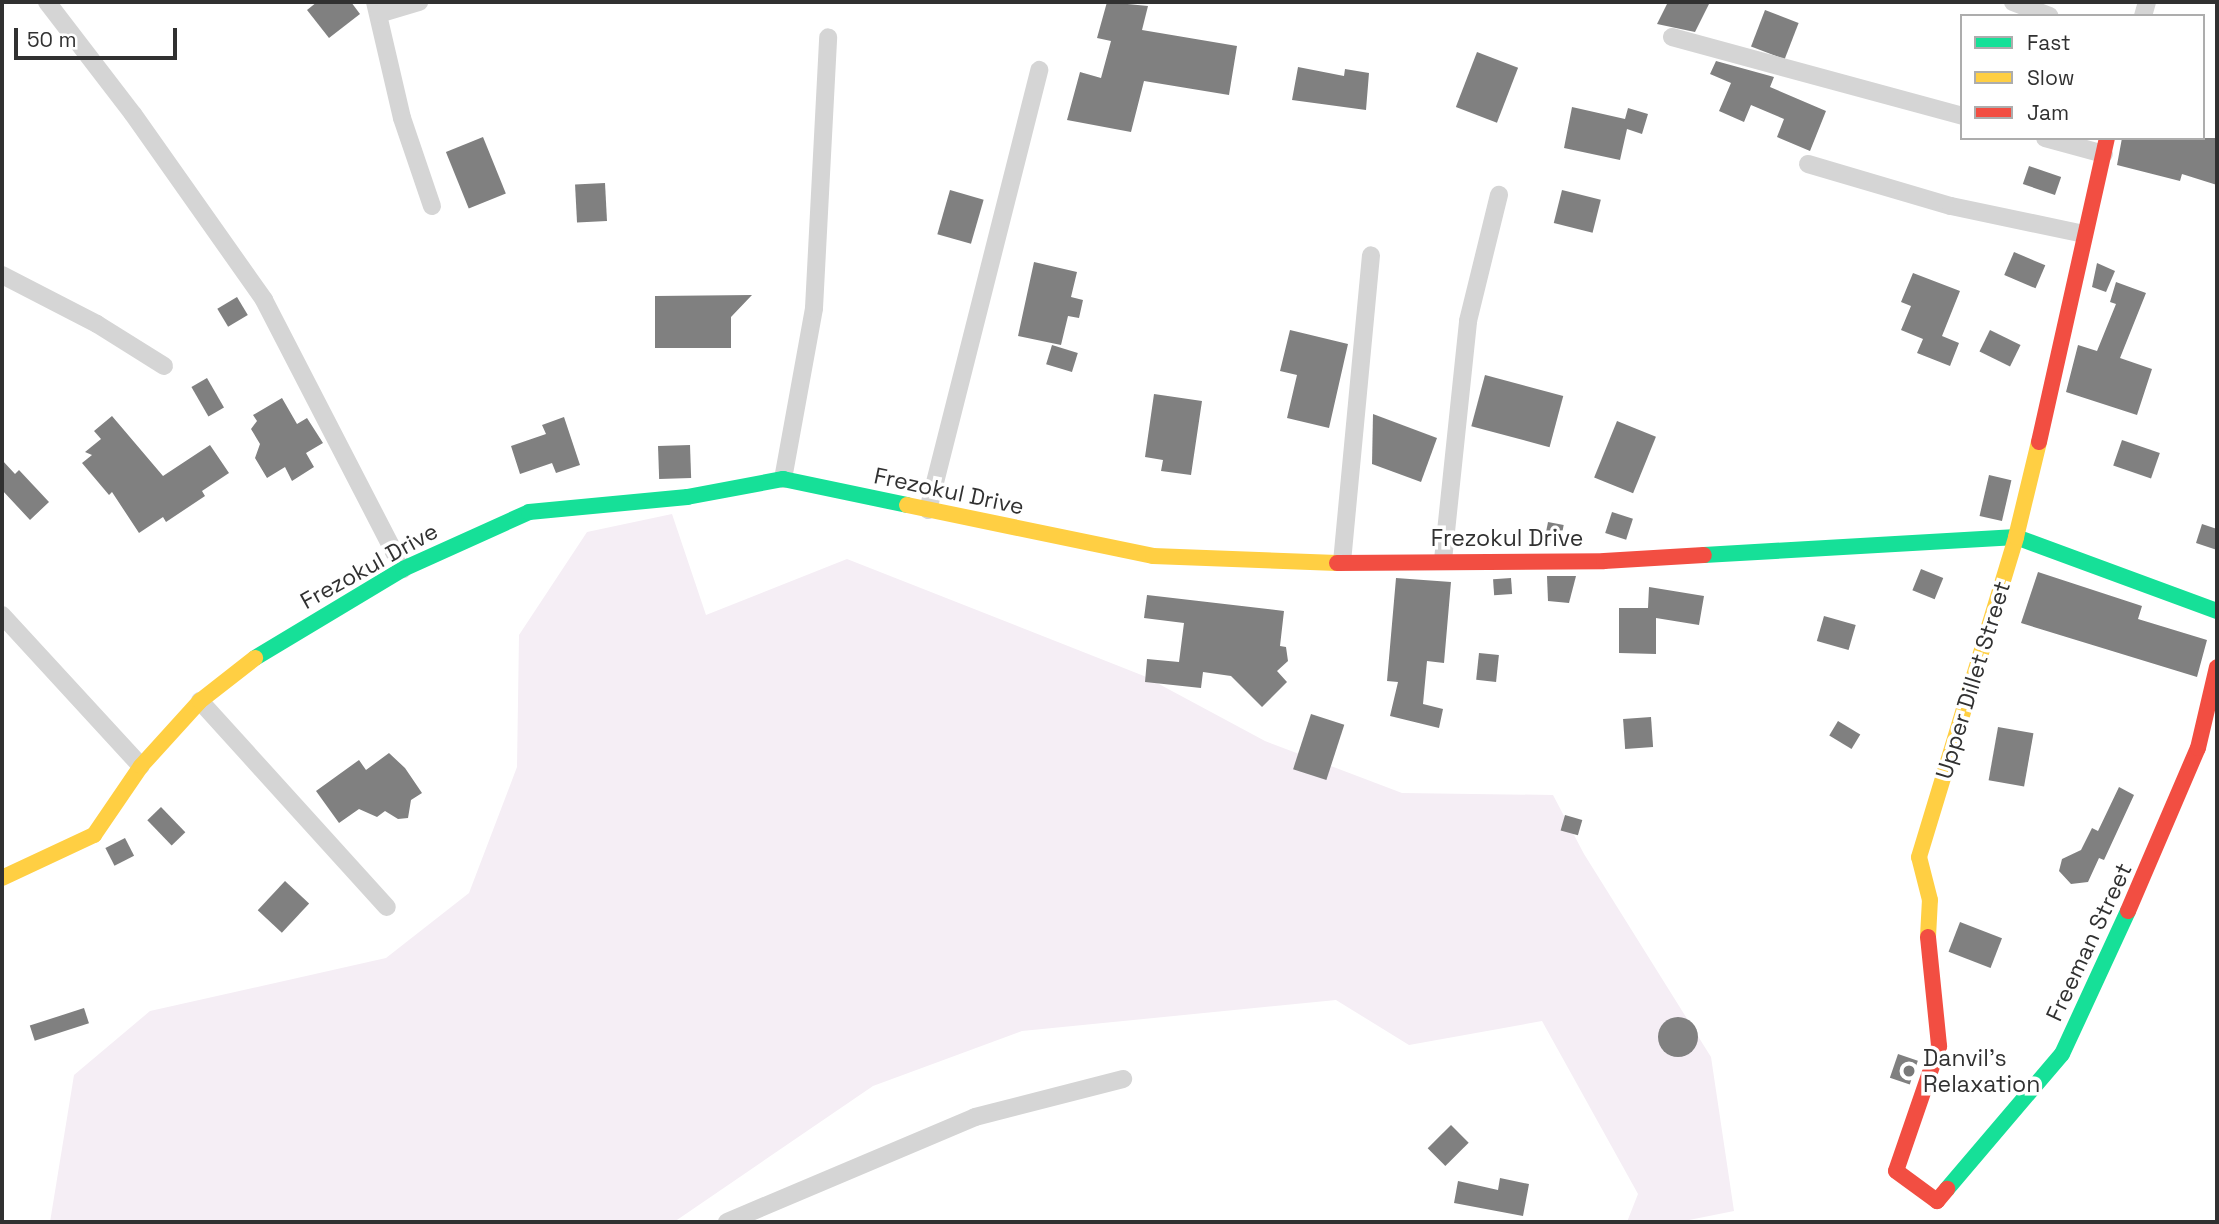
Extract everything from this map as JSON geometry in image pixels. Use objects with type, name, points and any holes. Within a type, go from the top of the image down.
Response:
[{"type":"street","points":[[47,2],[133,114],[264,300],[403,569]]},
{"type":"street","points":[[419,2],[377,8],[402,118],[432,206]]},
{"type":"street","points":[[2012,2],[2044,14]]},
{"type":"street","points":[[783,479],[814,308],[828,37]]},
{"type":"street","points":[[1672,37],[1960,115]]},
{"type":"street","points":[[928,510],[1039,70]]},
{"type":"street","points":[[2060,140],[2106,146]]},
{"type":"street","name":"Upper Dillet Street","points":[[1937,1201],[1896,1171],[1939,1046],[1927,960],[1930,900],[1919,857],[2015,537],[2077,285],[2084,234],[2106,146]]},
{"type":"street","points":[[1808,164],[1951,206],[2084,234]]},
{"type":"street","points":[[1443,560],[1468,321],[1499,195]]},
{"type":"street","points":[[1342,562],[1371,255]]},
{"type":"street","points":[[2,275],[97,324],[164,366]]},
{"type":"street","name":"Frezokul Drive","points":[[2,878],[94,835],[141,766],[200,701],[240,667],[403,569],[529,512],[687,497],[783,479],[1153,556],[1271,564],[1443,560],[1604,561],[2015,537]]},
{"type":"street","points":[[2015,537],[2217,611]]},
{"type":"street","points":[[2,615],[141,766]]},
{"type":"street","name":"Freeman Street","points":[[1937,1201],[2062,1054],[2162,837],[2198,748],[2217,667]]},
{"type":"street","points":[[200,701],[387,907]]},
{"type":"street","points":[[727,1222],[975,1117],[1124,1079]]},
{"type":"shaded area","points":[[672,514],[706,615],[847,559],[1144,676],[1265,741],[1402,793],[1553,795],[1584,854],[1711,1057],[1734,1211],[1679,1222],[1627,1222],[1638,1194],[1542,1021],[1409,1045],[1336,1000],[1022,1031],[873,1086],[674,1222],[50,1222],[74,1075],[150,1011],[386,958],[469,893],[517,767],[519,635],[587,532]]},
{"type":"building","points":[[317,2],[351,2],[360,14],[329,38],[307,10]]},
{"type":"building","points":[[1107,2],[1148,6],[1142,30],[1237,46],[1229,95],[1144,81],[1131,132],[1067,120],[1080,72],[1101,78],[1111,41],[1097,38]]},
{"type":"building","points":[[1668,2],[1710,2],[1695,32],[1657,24]]},
{"type":"building","points":[[1765,10],[1799,23],[1785,59],[1751,46]]},
{"type":"building","points":[[1477,52],[1518,68],[1497,123],[1456,107]]},
{"type":"building","points":[[1716,61],[1774,77],[1770,87],[1826,111],[1810,151],[1777,137],[1784,119],[1751,105],[1744,122],[1719,111],[1731,83],[1710,74]]},
{"type":"building","points":[[1298,67],[1344,76],[1345,69],[1369,73],[1366,110],[1292,100]]},
{"type":"building","points":[[1572,107],[1625,119],[1628,108],[1648,114],[1642,134],[1627,129],[1620,160],[1564,148]]},
{"type":"building","points":[[483,137],[506,194],[469,209],[446,152]]},
{"type":"building","points":[[2217,138],[2217,185],[2182,174],[2180,181],[2117,165],[2122,140]]},
{"type":"building","points":[[2029,166],[2061,177],[2055,195],[2023,184]]},
{"type":"building","points":[[605,183],[607,221],[577,223],[575,185]]},
{"type":"building","points":[[950,190],[984,200],[971,244],[937,234]]},
{"type":"building","points":[[1562,190],[1601,200],[1593,233],[1554,223]]},
{"type":"building","points":[[2014,252],[2045,265],[2036,288],[2004,275]]},
{"type":"building","points":[[1034,262],[1077,272],[1071,297],[1083,300],[1079,318],[1068,316],[1061,345],[1018,336]]},
{"type":"building","points":[[2097,263],[2115,271],[2106,292],[2092,287]]},
{"type":"building","points":[[1913,273],[1960,291],[1942,336],[1959,343],[1950,366],[1917,353],[1923,339],[1901,330],[1911,306],[1901,302]]},
{"type":"building","points":[[2116,282],[2146,293],[2120,358],[2152,369],[2137,415],[2066,392],[2078,345],[2097,351],[2116,304],[2110,302]]},
{"type":"building","points":[[752,295],[731,317],[731,348],[655,348],[655,296]]},
{"type":"building","points":[[237,297],[248,315],[228,327],[217,309]]},
{"type":"building","points":[[1290,330],[1348,344],[1329,428],[1287,418],[1297,375],[1280,371]]},
{"type":"building","points":[[1990,330],[2021,345],[2010,366],[1979,352]]},
{"type":"building","points":[[1052,345],[1078,353],[1072,372],[1046,364]]},
{"type":"building","points":[[1485,375],[1563,396],[1550,447],[1471,426]]},
{"type":"building","points":[[207,378],[224,407],[208,416],[191,387]]},
{"type":"building","points":[[1154,394],[1202,401],[1191,475],[1161,471],[1163,460],[1145,457]]},
{"type":"building","points":[[282,398],[297,424],[307,418],[323,443],[306,453],[314,467],[292,481],[285,467],[267,478],[255,458],[260,444],[251,429],[257,421],[253,415]]},
{"type":"building","points":[[1373,414],[1437,438],[1421,482],[1372,464]]},
{"type":"building","points":[[112,416],[163,476],[210,445],[229,473],[202,491],[205,496],[166,522],[163,517],[139,533],[112,492],[109,495],[82,463],[92,455],[85,452],[101,439],[94,431]]},
{"type":"building","points":[[564,417],[580,465],[556,473],[552,463],[520,474],[511,446],[546,434],[542,425]]},
{"type":"building","points":[[1617,421],[1656,437],[1633,493],[1594,478]]},
{"type":"building","points":[[2122,440],[2160,453],[2151,479],[2113,466]]},
{"type":"building","points":[[690,445],[691,478],[659,479],[658,446]]},
{"type":"building","points":[[2,460],[15,474],[19,470],[49,502],[30,520],[2,490]]},
{"type":"building","points":[[1989,475],[2011,480],[2002,521],[1980,516]]},
{"type":"building","points":[[1612,512],[1633,519],[1626,540],[1605,533]]},
{"type":"building","points":[[1548,522],[1564,525],[1560,545],[1544,542]]},
{"type":"building","points":[[2202,524],[2217,529],[2217,550],[2196,543]]},
{"type":"building","points":[[1921,569],[1943,578],[1935,599],[1912,590]]},
{"type":"building","points":[[2038,572],[2142,606],[2138,619],[2207,640],[2197,677],[2021,623]]},
{"type":"building","points":[[1547,576],[1576,576],[1569,603],[1548,601]]},
{"type":"building","points":[[1396,578],[1451,582],[1444,663],[1427,661],[1423,704],[1443,709],[1439,728],[1390,716],[1398,682],[1387,681]]},
{"type":"building","points":[[1511,578],[1512,594],[1494,595],[1493,579]]},
{"type":"building","points":[[1649,587],[1704,596],[1699,625],[1656,618],[1656,654],[1619,653],[1619,608],[1648,608]]},
{"type":"building","points":[[1147,595],[1284,611],[1280,646],[1286,647],[1288,661],[1277,671],[1287,682],[1262,707],[1231,676],[1203,672],[1201,688],[1145,682],[1147,659],[1179,662],[1184,623],[1144,618]]},
{"type":"building","points":[[1824,616],[1856,625],[1849,650],[1817,641]]},
{"type":"building","points":[[1479,653],[1499,655],[1496,682],[1476,680]]},
{"type":"building","points":[[1311,714],[1344,725],[1326,780],[1293,769]]},
{"type":"building","points":[[1651,717],[1653,747],[1625,749],[1623,719]]},
{"type":"building","points":[[1838,721],[1860,734],[1852,749],[1829,736]]},
{"type":"building","points":[[1998,727],[2033,733],[2024,786],[1989,780]]},
{"type":"building","points":[[389,753],[405,768],[422,793],[411,800],[408,818],[398,819],[385,811],[377,817],[359,809],[339,823],[316,791],[359,760],[366,770]]},
{"type":"building","points":[[2119,787],[2134,795],[2104,860],[2099,858],[2088,882],[2071,884],[2059,871],[2062,859],[2081,850],[2092,828],[2098,831]]},
{"type":"building","points":[[161,807],[185,832],[172,845],[147,820]]},
{"type":"building","points":[[1565,815],[1582,820],[1578,835],[1561,830]]},
{"type":"building","points":[[125,838],[134,856],[114,866],[105,848]]},
{"type":"building","points":[[285,881],[309,904],[282,933],[258,910]]},
{"type":"building","points":[[1960,922],[2002,938],[1991,968],[1949,952]]},
{"type":"building","points":[[84,1008],[89,1023],[35,1041],[30,1026]]},
{"type":"building","points":[[1678,1017],[1686,1018],[1692,1023],[1697,1029],[1697,1045],[1692,1051],[1686,1056],[1678,1057],[1670,1056],[1664,1051],[1659,1045],[1658,1037],[1659,1029],[1664,1023],[1670,1018]]},
{"type":"building","name":"Danvil's Relaxation","points":[[1898,1054],[1918,1061],[1910,1084],[1890,1078]]},
{"type":"building","points":[[1451,1125],[1469,1143],[1445,1166],[1428,1148]]},
{"type":"building","points":[[1500,1178],[1529,1184],[1523,1216],[1454,1203],[1458,1181],[1498,1190]]},
{"type":"traffic: fast","points":[[255,658],[403,569],[529,512],[687,497],[783,479],[907,505]]},
{"type":"traffic: fast","points":[[1704,555],[2016,537],[2217,611]]},
{"type":"traffic: fast","points":[[1947,1189],[2062,1054],[2128,911]]},
{"type":"traffic: slow","points":[[1928,937],[1930,900],[1919,857],[2016,537],[2039,442]]},
{"type":"traffic: slow","points":[[907,505],[1153,556],[1337,563]]},
{"type":"traffic: slow","points":[[2,878],[94,835],[141,766],[200,701],[255,658]]},
{"type":"traffic: jam","points":[[2039,442],[2107,140]]},
{"type":"traffic: jam","points":[[1337,563],[1604,561],[1704,555]]},
{"type":"traffic: jam","points":[[2128,911],[2198,748],[2217,667]]},
{"type":"traffic: jam","points":[[1928,937],[1939,1046],[1896,1171],[1937,1201],[1947,1189]]},
{"type":"place","name":"Danvil's Relaxation","points":[[1909,1071]]}]
